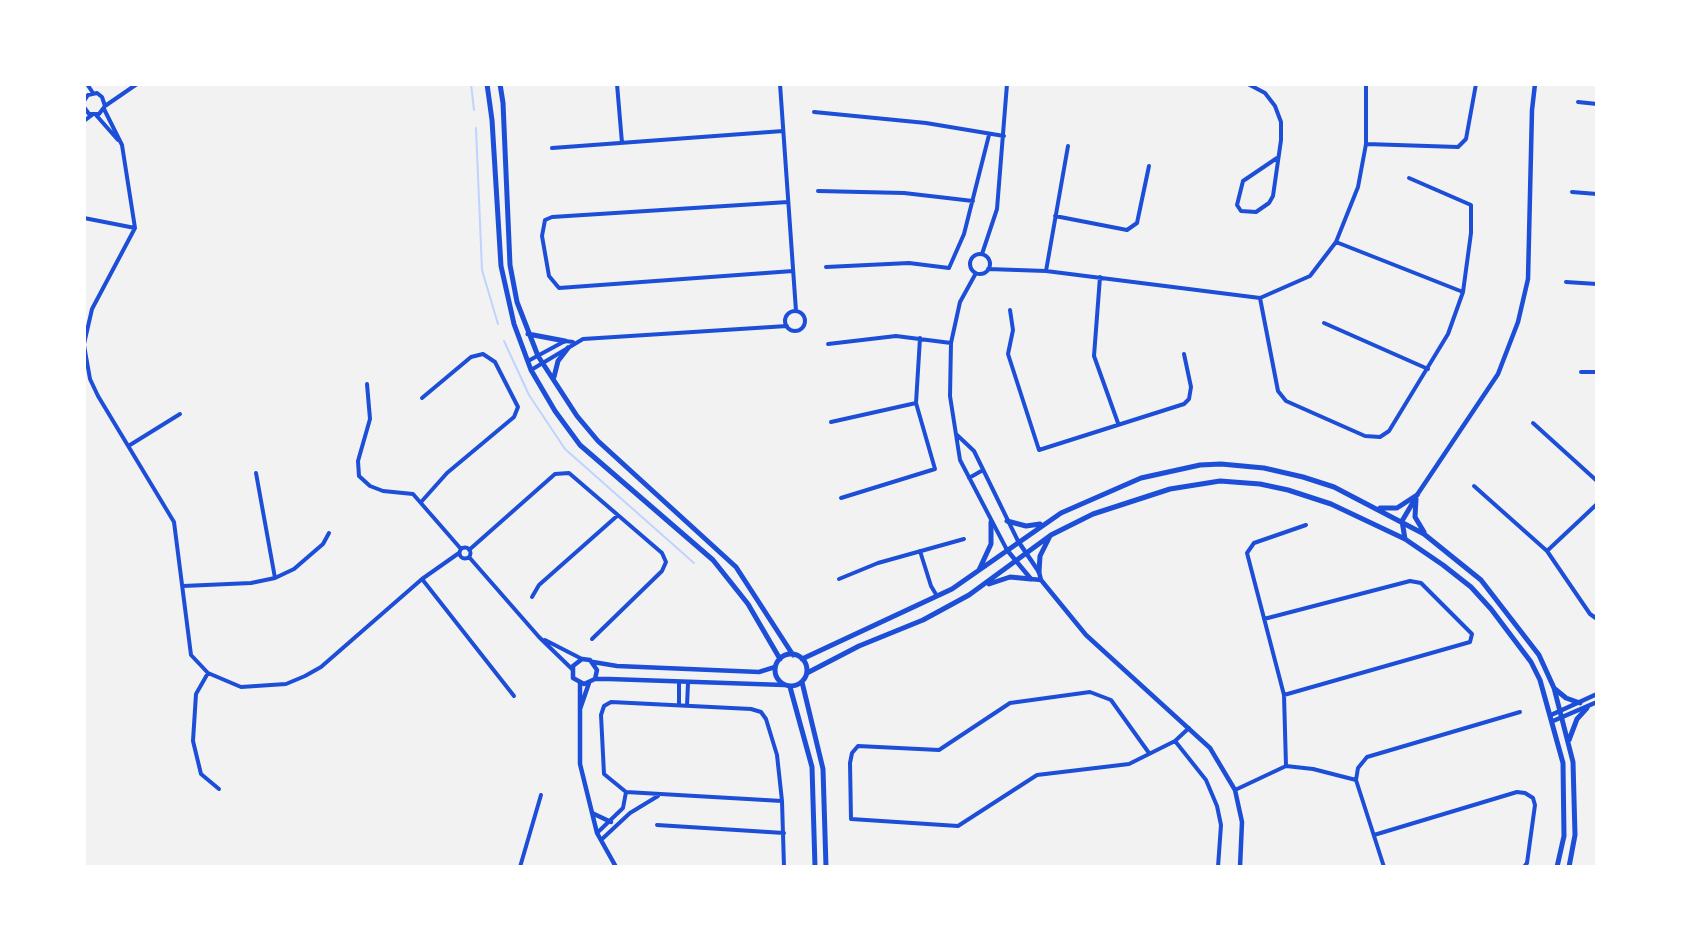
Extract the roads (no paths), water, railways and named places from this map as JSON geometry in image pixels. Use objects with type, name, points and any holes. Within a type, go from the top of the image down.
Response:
[{"type":"main road","points":[[487,84],[492,120],[501,266],[514,324],[531,370],[555,411],[580,445],[713,560],[733,583],[780,659]]},
{"type":"main road","points":[[500,84],[506,153],[508,249],[517,302],[538,356],[554,377],[570,406],[598,441],[736,567],[794,654],[802,659],[807,673]]},
{"type":"main road","points":[[528,333],[565,341]]},
{"type":"main road","points":[[554,377],[558,361],[568,348]]},
{"type":"main road","points":[[802,659],[937,596],[977,574],[1018,541],[1080,503],[1141,478],[1200,465],[1264,468],[1290,473],[1334,487],[1425,534],[1481,580],[1539,655],[1554,688],[1562,715],[1576,784],[1575,835],[1569,867]]},
{"type":"main road","points":[[794,654],[780,659],[775,667],[776,677],[783,685],[790,687],[802,682],[807,673],[859,646],[923,620],[983,586],[1025,552],[1051,535],[1093,514],[1139,498],[1170,489],[1220,481],[1260,484],[1288,490],[1331,504],[1405,539],[1471,587],[1532,662],[1552,718],[1563,763],[1564,836],[1557,867]]},
{"type":"main road","points":[[1373,507],[1397,508],[1417,495]]},
{"type":"main road","points":[[1405,539],[1402,521],[1417,495]]},
{"type":"main road","points":[[1417,495],[1415,517],[1425,534]]},
{"type":"main road","points":[[1007,521],[1026,526],[1046,523]]},
{"type":"main road","points":[[977,574],[991,544],[992,522]]},
{"type":"main road","points":[[1040,572],[1040,556],[1051,535]]},
{"type":"main road","points":[[983,586],[1010,577],[1031,579]]},
{"type":"main road","points":[[1491,609],[1500,602]]},
{"type":"main road","points":[[802,682],[823,769],[826,867]]},
{"type":"main road","points":[[790,687],[812,767],[815,867]]},
{"type":"main road","points":[[1554,688],[1566,698],[1580,703]]},
{"type":"main road","points":[[1568,741],[1576,719],[1587,708]]},
{"type":"street","points":[[87,84],[93,93],[102,97],[104,108],[122,145],[135,228],[92,309],[84,345],[90,379],[174,522],[191,655],[208,674],[241,687],[286,684],[321,667],[422,579],[460,551],[469,550],[558,472],[568,473],[662,553],[666,562],[662,571],[592,639]]},
{"type":"street","points":[[84,121],[137,84]]},
{"type":"street","points":[[617,84],[621,143]]},
{"type":"street","points":[[528,361],[565,341],[787,326],[794,330],[802,326],[804,317],[796,311],[780,84]]},
{"type":"street","points":[[976,273],[971,267],[971,259],[982,254],[997,209],[1007,84]]},
{"type":"street","points":[[1248,84],[1265,93],[1275,106],[1281,122],[1273,196],[1269,203],[1256,212],[1241,211],[1237,205],[1243,181],[1277,158]]},
{"type":"street","points":[[976,273],[983,273],[988,269],[1046,271],[1260,298],[1310,276],[1336,242],[1358,187],[1366,144],[1366,84]]},
{"type":"street","points":[[1366,144],[1458,147],[1466,139],[1476,84]]},
{"type":"street","points":[[1417,495],[1498,374],[1518,322],[1528,279],[1532,110],[1535,84]]},
{"type":"street","points":[[84,99],[93,93]]},
{"type":"street","points":[[1578,102],[1597,104]]},
{"type":"street","points":[[84,107],[122,145]]},
{"type":"street","points":[[814,112],[926,123],[1004,136]]},
{"type":"street","points":[[552,148],[783,131]]},
{"type":"street","points":[[826,267],[909,264],[949,268],[964,234],[989,135]]},
{"type":"street","points":[[1046,271],[1068,146]]},
{"type":"street","points":[[1055,216],[1127,230],[1137,224],[1149,166]]},
{"type":"street","points":[[1260,298],[1278,391],[1286,401],[1365,436],[1380,437],[1394,423],[1448,334],[1463,292],[1471,233],[1471,205],[1409,178]]},
{"type":"street","points":[[818,191],[904,192],[973,201]]},
{"type":"street","points":[[1572,192],[1597,194]]},
{"type":"street","points":[[788,202],[552,217],[545,220],[542,231],[549,276],[555,286],[571,288],[793,271]]},
{"type":"street","points":[[84,218],[135,228]]},
{"type":"street","points":[[1336,242],[1463,292]]},
{"type":"street","points":[[982,254],[989,260],[988,269]]},
{"type":"street","points":[[976,273],[960,302],[951,343],[950,396],[960,460],[1007,550],[1031,579],[1041,580]]},
{"type":"street","points":[[1100,277],[1094,356],[1118,423]]},
{"type":"street","points":[[1566,282],[1597,284]]},
{"type":"street","points":[[1010,310],[1013,330],[1008,354],[1039,450],[1118,423],[1184,404],[1189,399],[1191,387],[1184,354]]},
{"type":"street","points":[[787,326],[786,316],[796,311]]},
{"type":"street","points":[[1324,323],[1428,369]]},
{"type":"street","points":[[828,344],[897,336],[951,343]]},
{"type":"street","points":[[841,498],[935,469],[916,403],[920,338]]},
{"type":"street","points":[[531,370],[574,342]]},
{"type":"street","points":[[422,398],[471,357],[483,354],[495,362],[518,407],[514,417],[447,473],[422,501]]},
{"type":"street","points":[[1581,372],[1597,372]]},
{"type":"street","points":[[367,384],[370,419],[358,461],[359,476],[370,486],[383,491],[413,494],[422,501],[464,559],[469,557]]},
{"type":"street","points":[[831,422],[916,403]]},
{"type":"street","points":[[130,445],[180,414]]},
{"type":"street","points":[[1533,423],[1597,481]]},
{"type":"street","points":[[955,434],[974,451],[1007,521],[1040,572],[1041,580],[1086,635],[1210,748],[1235,790],[1242,822],[1240,867]]},
{"type":"street","points":[[969,478],[983,470]]},
{"type":"street","points":[[256,473],[275,578]]},
{"type":"street","points":[[1474,486],[1546,551],[1590,614],[1597,619]]},
{"type":"street","points":[[1546,551],[1597,504]]},
{"type":"street","points":[[531,597],[539,585],[617,516]]},
{"type":"street","points":[[1286,766],[1284,695],[1247,558],[1248,548],[1254,543],[1306,525]]},
{"type":"street","points":[[183,586],[251,583],[275,578],[294,569],[323,544],[329,533]]},
{"type":"street","points":[[839,579],[878,563],[963,539]]},
{"type":"street","points":[[469,550],[469,557],[539,637],[572,669]]},
{"type":"street","points":[[920,551],[931,586],[937,596]]},
{"type":"street","points":[[422,579],[514,696]]},
{"type":"street","points":[[1264,618],[1410,580],[1421,583],[1472,634],[1470,642],[1284,695]]},
{"type":"street","points":[[539,637],[582,659],[617,666],[759,672],[775,667]]},
{"type":"street","points":[[582,659],[575,663],[572,669],[573,678],[580,683],[589,683],[595,679],[783,685]]},
{"type":"street","points":[[593,662],[597,670],[595,679]]},
{"type":"street","points":[[208,674],[196,694],[193,741],[201,774],[219,789]]},
{"type":"street","points":[[679,682],[679,705]]},
{"type":"street","points":[[580,683],[580,764],[597,833],[616,867]]},
{"type":"street","points":[[579,711],[589,683]]},
{"type":"street","points":[[687,706],[688,683]]},
{"type":"street","points":[[1149,753],[1111,700],[1090,692],[1010,704],[939,750],[858,746],[852,753],[850,763],[851,819],[858,822],[958,826],[1037,775],[1129,764],[1175,741],[1189,728]]},
{"type":"street","points":[[1562,715],[1597,694]]},
{"type":"street","points":[[782,801],[626,792],[603,774],[601,715],[604,706],[611,702],[751,709],[761,712],[769,728],[779,773],[782,801],[784,833],[784,867]]},
{"type":"street","points":[[1552,718],[1587,708],[1597,702]]},
{"type":"street","points":[[1384,867],[1356,780],[1358,768],[1367,757],[1520,712]]},
{"type":"street","points":[[1175,741],[1206,780],[1217,806],[1221,825],[1218,867]]},
{"type":"street","points":[[1235,790],[1286,766],[1356,780]]},
{"type":"street","points":[[597,833],[623,808],[626,792]]},
{"type":"street","points":[[1374,835],[1516,792],[1525,793],[1533,798],[1534,805],[1527,863],[1524,867]]},
{"type":"street","points":[[520,867],[541,795]]},
{"type":"street","points":[[601,840],[630,813],[658,795]]},
{"type":"street","points":[[590,812],[600,819],[611,822]]},
{"type":"street","points":[[657,825],[784,833]]},
{"type":"waterway","points":[[471,84],[474,110]]},
{"type":"waterway","points":[[476,128],[482,270],[498,324]]},
{"type":"waterway","points":[[504,341],[529,395],[565,449],[694,563]]}]
